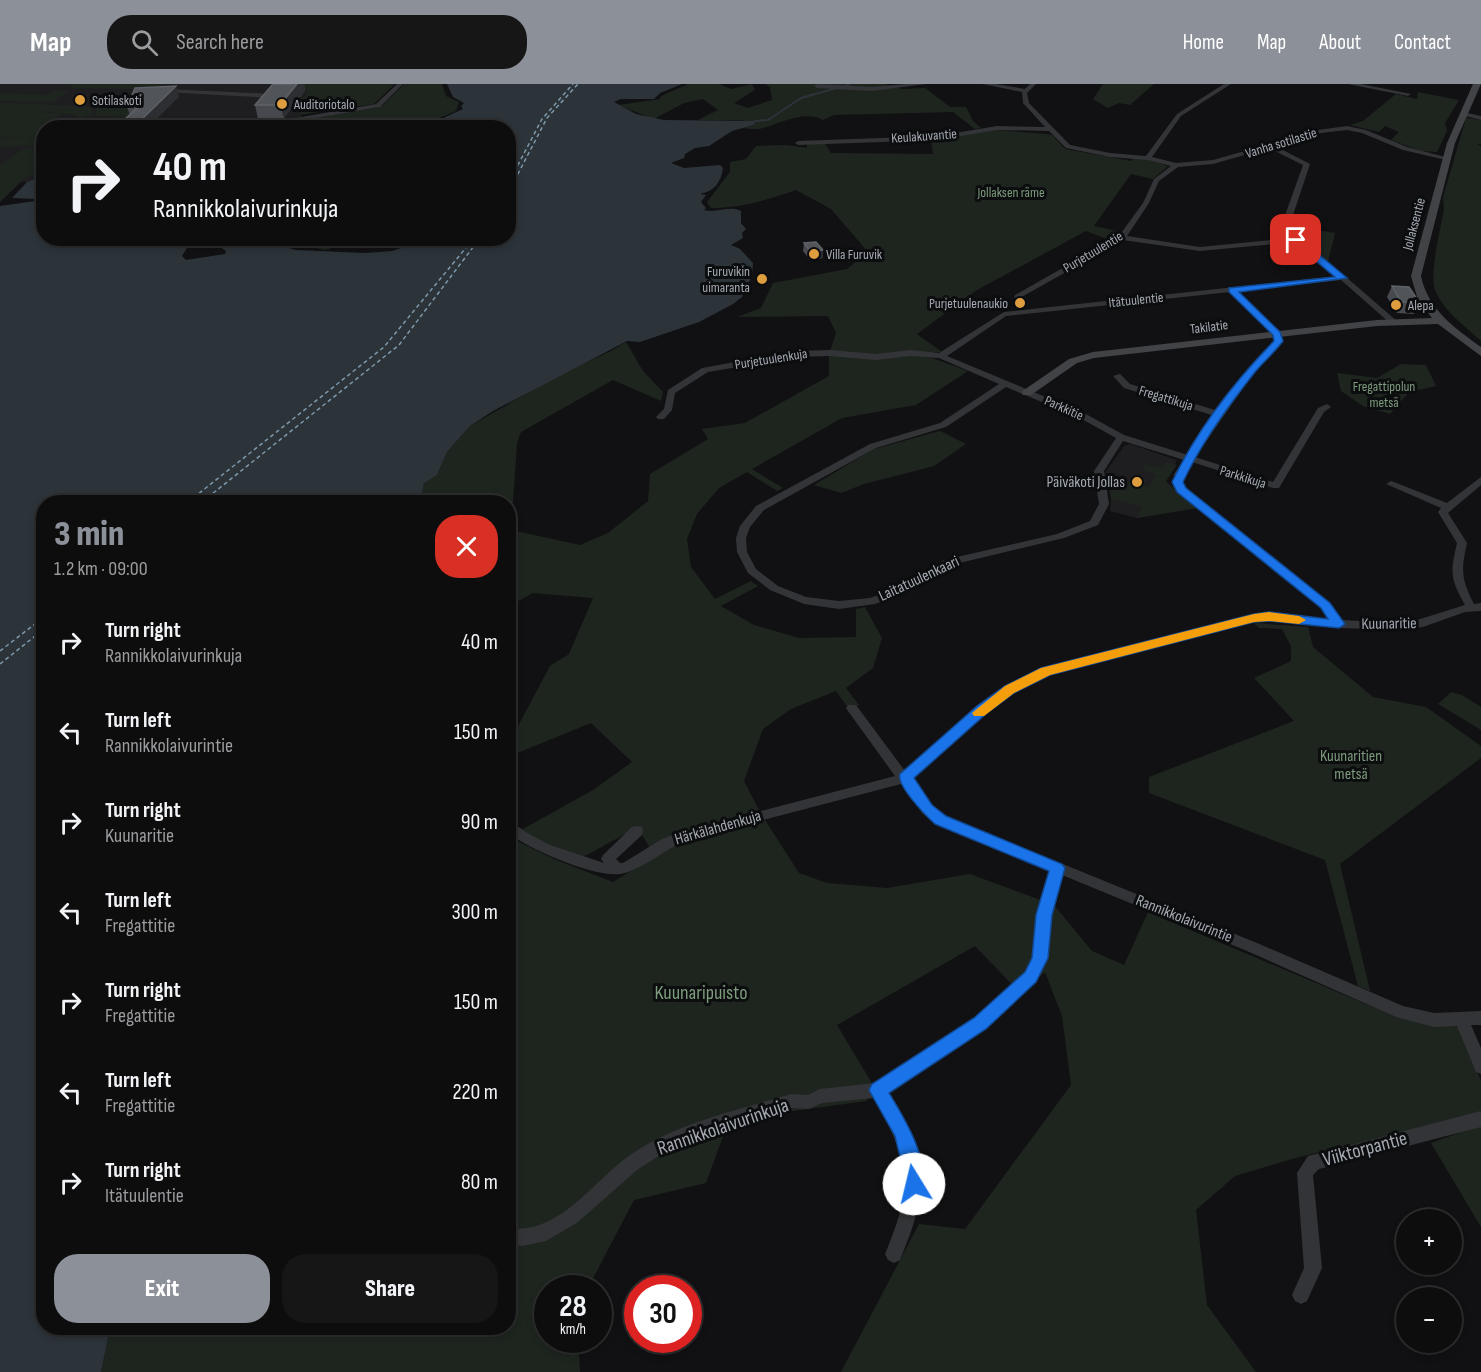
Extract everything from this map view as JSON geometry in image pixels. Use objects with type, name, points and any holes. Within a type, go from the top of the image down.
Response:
[{"type":"main road","name":"Jollaksentie","points":[[1477,84],[1446,158],[1416,276],[1420,291],[1440,321],[1481,353]]},
{"type":"main road","name":"Takilatie","points":[[1027,392],[1073,361],[1085,356],[1394,322],[1440,321]]},
{"type":"street","points":[[172,84],[165,91],[273,96]]},
{"type":"street","points":[[291,120],[378,106],[400,84]]},
{"type":"street","points":[[817,86],[872,89],[923,84]]},
{"type":"street","points":[[986,84],[1026,91],[1033,84]]},
{"type":"street","points":[[1148,158],[1179,115],[1228,84]]},
{"type":"street","points":[[1351,84],[1408,94]]},
{"type":"street","name":"Vanha sotilastie","points":[[1026,91],[1024,96],[1026,103],[1064,144],[1078,150],[1148,158],[1176,165],[1213,162],[1272,147],[1320,131],[1352,128],[1395,146],[1446,158]]},
{"type":"street","points":[[1463,114],[1481,118]]},
{"type":"street","name":"Keulakuvantie","points":[[798,143],[937,138],[1004,128],[1050,129]]},
{"type":"street","points":[[1272,147],[1307,164],[1287,221],[1296,240],[1394,322]]},
{"type":"street","name":"Purjetuulentie","points":[[1018,297],[1122,238],[1146,203],[1156,180],[1176,165]]},
{"type":"street","points":[[1122,238],[1200,249],[1296,240]]},
{"type":"street","name":"Itätuulentie","points":[[941,356],[1004,314],[1343,278]]},
{"type":"street","points":[[1232,290],[1277,334],[1277,344],[1252,369],[1177,478],[1181,490],[1325,605],[1339,624]]},
{"type":"street","name":"Purjetuulenkuja","points":[[661,417],[668,410],[671,392],[705,370],[807,353],[876,357],[910,353],[941,356]]},
{"type":"street","name":"Parkkitie","points":[[941,356],[1095,422],[1120,437],[1188,459]]},
{"type":"street","name":"Fregattikuja","points":[[1117,376],[1128,386],[1219,414]]},
{"type":"street","name":"Laitatuulenkaari","points":[[1006,383],[943,425],[873,446],[760,508],[745,526],[741,538],[742,552],[752,571],[774,588],[804,600],[821,604],[859,603],[892,594],[948,562],[1073,533],[1094,523],[1101,513],[1104,504],[1099,471],[1120,437]]},
{"type":"street","name":"Parkkikuja","points":[[1188,459],[1276,486],[1321,410],[1327,407]]},
{"type":"street","points":[[1476,607],[1459,585],[1455,569],[1462,543],[1443,512],[1481,480]]},
{"type":"street","points":[[1391,484],[1447,507]]},
{"type":"street","name":"Kuunaritie","points":[[905,777],[1009,689],[1046,672],[1254,618],[1269,616],[1339,624],[1413,625],[1476,607]]},
{"type":"street","name":"Rannikkolaivurintie","points":[[852,708],[927,808],[940,820],[1252,947],[1401,1012],[1434,1020],[1481,1018]]},
{"type":"street","name":"Härkälahdenkuja","points":[[618,870],[684,836],[905,777]]},
{"type":"street","points":[[618,870],[608,859],[637,831]]},
{"type":"street","points":[[516,832],[545,849],[605,869],[618,870]]},
{"type":"street","name":"Rannikkolaivurinkuja","points":[[516,1237],[540,1235],[572,1216],[631,1164],[651,1151],[688,1134],[791,1101],[809,1102],[820,1096],[878,1090],[980,1024],[1030,977],[1040,958],[1044,915],[1057,868]]},
{"type":"street","points":[[1462,1020],[1481,1067]]},
{"type":"street","points":[[878,1090],[903,1133],[911,1160],[914,1184],[911,1214],[894,1254]]},
{"type":"street","name":"Viiktorpantie","points":[[1301,1295],[1313,1268],[1305,1173],[1314,1162],[1481,1119]]},
{"type":"shaded area","points":[[0,84],[319,84],[322,87],[298,120],[36,120],[36,178],[27,182],[0,183]]},
{"type":"shaded area","points":[[447,84],[682,84],[660,93],[654,99],[621,99],[614,102],[636,114],[664,120],[755,121],[754,125],[732,131],[709,146],[695,148],[685,154],[684,158],[671,163],[684,168],[720,165],[723,168],[721,178],[716,185],[710,191],[700,194],[706,195],[701,202],[706,208],[704,210],[737,209],[741,211],[741,223],[746,229],[742,233],[743,238],[731,245],[740,249],[753,263],[752,276],[742,297],[733,304],[699,322],[640,342],[627,341],[493,411],[470,426],[447,452],[437,475],[424,483],[422,493],[419,495],[36,495],[36,1335],[109,1335],[101,1372],[0,1372],[0,206],[36,201],[36,246],[188,246],[182,256],[186,260],[225,254],[226,251],[218,246],[282,246],[296,250],[366,253],[392,251],[407,246],[516,246],[516,120],[439,120],[463,109],[461,106],[464,103],[453,97]]},
{"type":"shaded area","points":[[36,178],[36,199],[12,198],[27,182]]},
{"type":"shaded area","name":"Päiväkoti Jollas","points":[[1130,444],[1177,460],[1166,481],[1197,508],[1137,518],[1110,511],[1111,499],[1105,473],[1124,446]]},
{"type":"green space","points":[[68,84],[163,84],[158,90],[75,88]]},
{"type":"green space","points":[[299,84],[395,84],[374,104],[299,115],[303,109],[298,105],[308,92]]},
{"type":"green space","points":[[404,84],[442,84],[446,96],[459,102],[456,111],[435,120],[299,120],[376,108],[383,105]]},
{"type":"green space","points":[[688,84],[719,84],[731,89],[752,84],[755,90],[734,103],[748,108],[772,100],[770,87],[765,84],[885,84],[903,89],[925,88],[950,107],[966,107],[973,121],[981,128],[975,129],[953,112],[834,115],[823,120],[809,116],[761,129],[751,129],[744,128],[754,125],[742,120],[698,120],[718,110],[703,99],[684,103],[654,119],[618,105],[660,99],[661,96]]},
{"type":"green space","points":[[1103,84],[1154,84],[1130,105],[1119,103],[1108,108],[1093,99]]},
{"type":"green space","points":[[54,91],[69,91],[52,102],[0,101],[0,93],[48,95]]},
{"type":"green space","points":[[1418,92],[1459,100],[1445,123],[1447,131],[1437,152],[1421,151],[1391,140],[1399,132],[1385,126],[1379,132],[1350,125],[1363,121],[1396,94],[1417,99]]},
{"type":"green space","points":[[98,102],[141,103],[131,117],[95,116]]},
{"type":"green space","points":[[0,103],[87,106],[92,109],[92,116],[83,116],[83,118],[91,118],[92,120],[79,120],[75,115],[62,113],[54,120],[36,120],[35,145],[0,147],[0,138],[32,138],[0,137]]},
{"type":"green space","points":[[1466,118],[1481,120],[1481,144],[1478,144],[1481,147],[1481,341],[1445,306],[1436,292],[1433,275],[1444,209],[1443,197]]},
{"type":"green space","name":"Jollaksen räme","points":[[997,130],[1052,135],[1065,149],[1131,161],[1133,158],[1147,159],[1168,166],[1153,179],[1131,174],[1094,226],[1126,233],[1115,242],[1086,231],[977,290],[917,334],[942,352],[876,355],[830,351],[836,333],[828,316],[737,317],[761,308],[773,283],[847,269],[868,252],[831,209],[796,190],[754,203],[711,208],[707,202],[730,172],[730,162],[746,159],[756,146],[785,145],[807,148],[807,143],[824,142],[831,153],[933,154],[931,139]]},
{"type":"green space","points":[[36,147],[36,174],[25,178],[0,202],[0,165],[24,149]]},
{"type":"green space","points":[[1292,226],[1335,233],[1328,262],[1294,233]]},
{"type":"green space","points":[[309,246],[332,246],[324,250]]},
{"type":"green space","name":"Kuunaripuisto","points":[[626,342],[643,371],[663,392],[661,401],[613,380],[521,432],[517,443],[513,495],[419,495],[422,493],[424,482],[437,475],[447,452],[470,426],[561,374]]},
{"type":"green space","name":"Kuunaripuisto","points":[[829,354],[910,355],[932,358],[968,371],[916,405],[842,418],[752,469],[783,488],[777,491],[747,472],[719,488],[697,514],[687,539],[691,567],[715,599],[751,581],[758,586],[721,606],[754,625],[799,638],[856,637],[856,609],[865,607],[882,638],[873,668],[846,688],[859,705],[849,709],[836,691],[791,709],[763,729],[744,781],[760,812],[799,873],[827,883],[887,888],[970,874],[1054,905],[1092,951],[1124,965],[1148,912],[1394,1016],[1460,1027],[1481,1081],[1481,1114],[1299,1157],[1235,1176],[1196,1210],[1207,1305],[1256,1372],[841,1372],[919,1224],[965,1229],[1071,1085],[1062,1016],[1045,972],[1021,994],[975,946],[837,1025],[873,1085],[867,1101],[793,1111],[725,1131],[706,1183],[634,1200],[595,1275],[534,1275],[534,1353],[579,1353],[580,1372],[101,1372],[109,1335],[516,1335],[516,840],[554,859],[613,882],[655,856],[642,835],[627,833],[583,857],[548,845],[521,830],[593,790],[632,762],[591,723],[516,754],[516,730],[550,666],[569,654],[593,598],[533,593],[516,602],[516,531],[580,545],[608,533],[648,501],[650,474],[708,439],[702,429],[745,423],[829,376]]},
{"type":"green space","name":"Fregattipolun metsä","points":[[1401,364],[1426,365],[1436,386],[1409,392],[1390,414],[1363,406],[1341,391],[1337,373],[1377,378]]},
{"type":"green space","points":[[940,431],[966,444],[934,466],[864,484],[841,493],[814,485],[874,449]]},
{"type":"green space","points":[[1167,462],[1177,465],[1166,481],[1167,484],[1197,508],[1137,518],[1142,507],[1111,499],[1111,490],[1114,486],[1118,487],[1123,480],[1133,484],[1138,477],[1146,480],[1143,485],[1149,487],[1156,474],[1142,470],[1146,464],[1160,468]]},
{"type":"green space","name":"Kuunaritien metsä","points":[[1254,623],[1308,627],[1313,647],[1373,697],[1426,707],[1481,746],[1481,758],[1340,864],[1370,991],[1358,986],[1325,860],[1149,793],[1149,777],[1294,721],[1254,678],[1291,661],[1291,646],[1282,629],[1259,628]]},
{"type":"green space","points":[[1451,692],[1462,695],[1481,707],[1481,730],[1438,704]]},
{"type":"green space","points":[[1481,1125],[1481,1227],[1431,1143]]},
{"type":"building","points":[[273,84],[297,84],[280,105],[255,105]]},
{"type":"building","points":[[176,86],[141,120],[124,120],[138,107],[127,107],[135,88]]},
{"type":"building","points":[[816,242],[823,250],[811,252],[804,243]]},
{"type":"building","points":[[1392,286],[1409,287],[1419,302],[1401,302]]},
{"type":"waterway","points":[[846,85],[850,84]]},
{"type":"waterway","points":[[755,121],[768,120],[801,98],[837,88]]},
{"type":"ferry route","points":[[516,169],[542,119],[573,84]]},
{"type":"ferry route","points":[[516,178],[547,118],[578,84]]},
{"type":"ferry route","points":[[197,495],[384,347],[467,246]]},
{"type":"ferry route","points":[[211,495],[399,345],[474,246]]},
{"type":"ferry route","points":[[0,651],[36,623]]},
{"type":"ferry route","points":[[0,664],[36,635]]},
{"type":"slow traffic","points":[[979,713],[1009,689],[1024,680],[1046,672],[1254,618],[1269,616],[1299,620]]},
{"type":"place","name":"Sotilaskoti","points":[[80,100]]},
{"type":"place","name":"Auditoriotalo","points":[[282,104]]},
{"type":"place","name":"Villa Furuvik","points":[[814,254]]},
{"type":"place","name":"Furuvikin uimaranta","points":[[762,279]]},
{"type":"place","name":"Purjetuulenaukio","points":[[1020,303]]},
{"type":"place","name":"Alepa","points":[[1396,305]]},
{"type":"place","name":"Päiväkoti Jollas","points":[[1137,482]]},
{"type":"route","points":[[914,1184],[911,1160],[903,1133],[878,1090],[980,1024],[1030,977],[1040,958],[1044,915],[1057,868],[940,820],[927,808],[905,777],[928,760],[982,710],[1009,689],[1024,680],[1046,672],[1254,618],[1269,616],[1339,624],[1325,605],[1181,490],[1177,482],[1188,459],[1219,414],[1252,369],[1279,341],[1277,334],[1232,290],[1343,278],[1296,240]]}]
